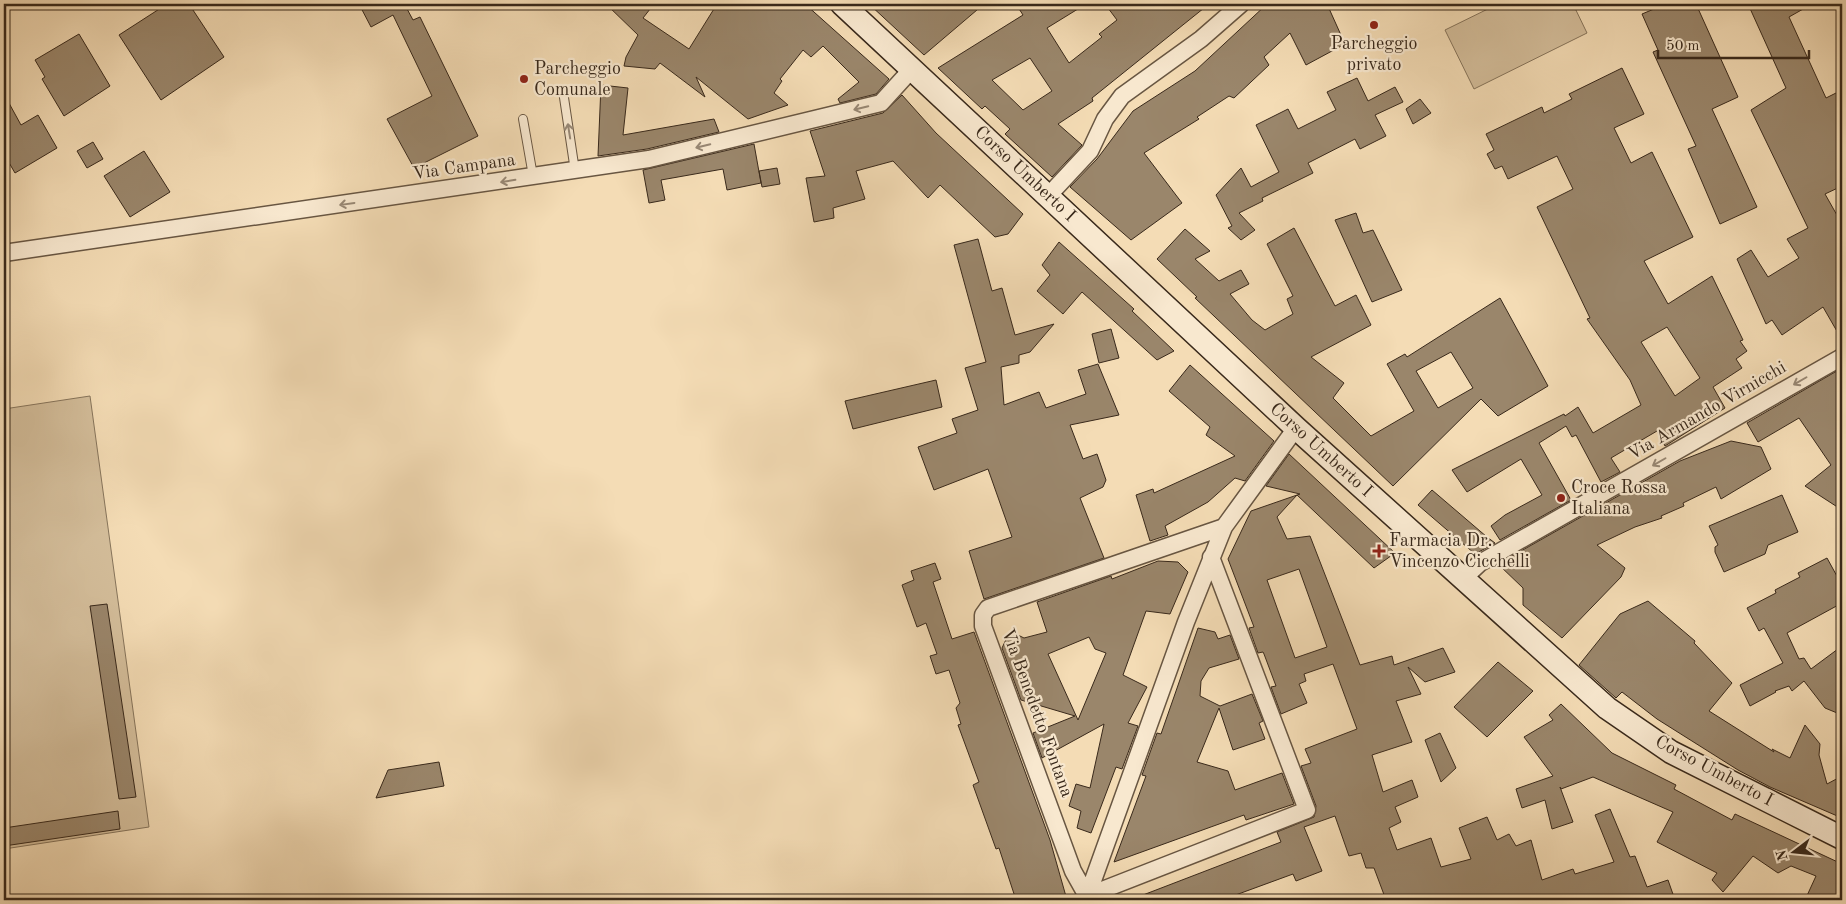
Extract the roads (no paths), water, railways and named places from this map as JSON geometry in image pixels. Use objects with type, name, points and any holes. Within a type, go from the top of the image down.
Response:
[{"type":"main road","name":"Corso Umberto I","points":[[842,4],[1296,428],[1607,708],[1663,746],[1839,834]]},
{"type":"street","points":[[1048,195],[1090,151],[1105,119],[1122,96],[1201,39],[1241,4]]},
{"type":"street","name":"Via Campana","points":[[4,253],[649,159],[881,103],[911,70]]},
{"type":"street","name":"Via Armando Virnicchi","points":[[1464,578],[1480,563],[1842,357]]},
{"type":"street","points":[[1086,898],[1210,557],[1224,527],[1296,428]]},
{"type":"street","name":"Via Benedetto Fontana","points":[[1086,898],[1073,871],[984,626],[983,615],[988,608],[1224,527]]},
{"type":"street","points":[[1086,898],[1307,810],[1210,557]]},
{"type":"lane","points":[[563,91],[575,170]]},
{"type":"lane","points":[[523,119],[534,177]]},
{"type":"place","name":"Parcheggio privato","points":[[1374,25]]},
{"type":"place","name":"Parcheggio Comunale","points":[[524,79]]},
{"type":"place","name":"Croce Rossa Italiana","points":[[1561,498]]},
{"type":"place","name":"Farmacia Dr. Vincenzo Cicchelli","points":[[1379,551]]}]
